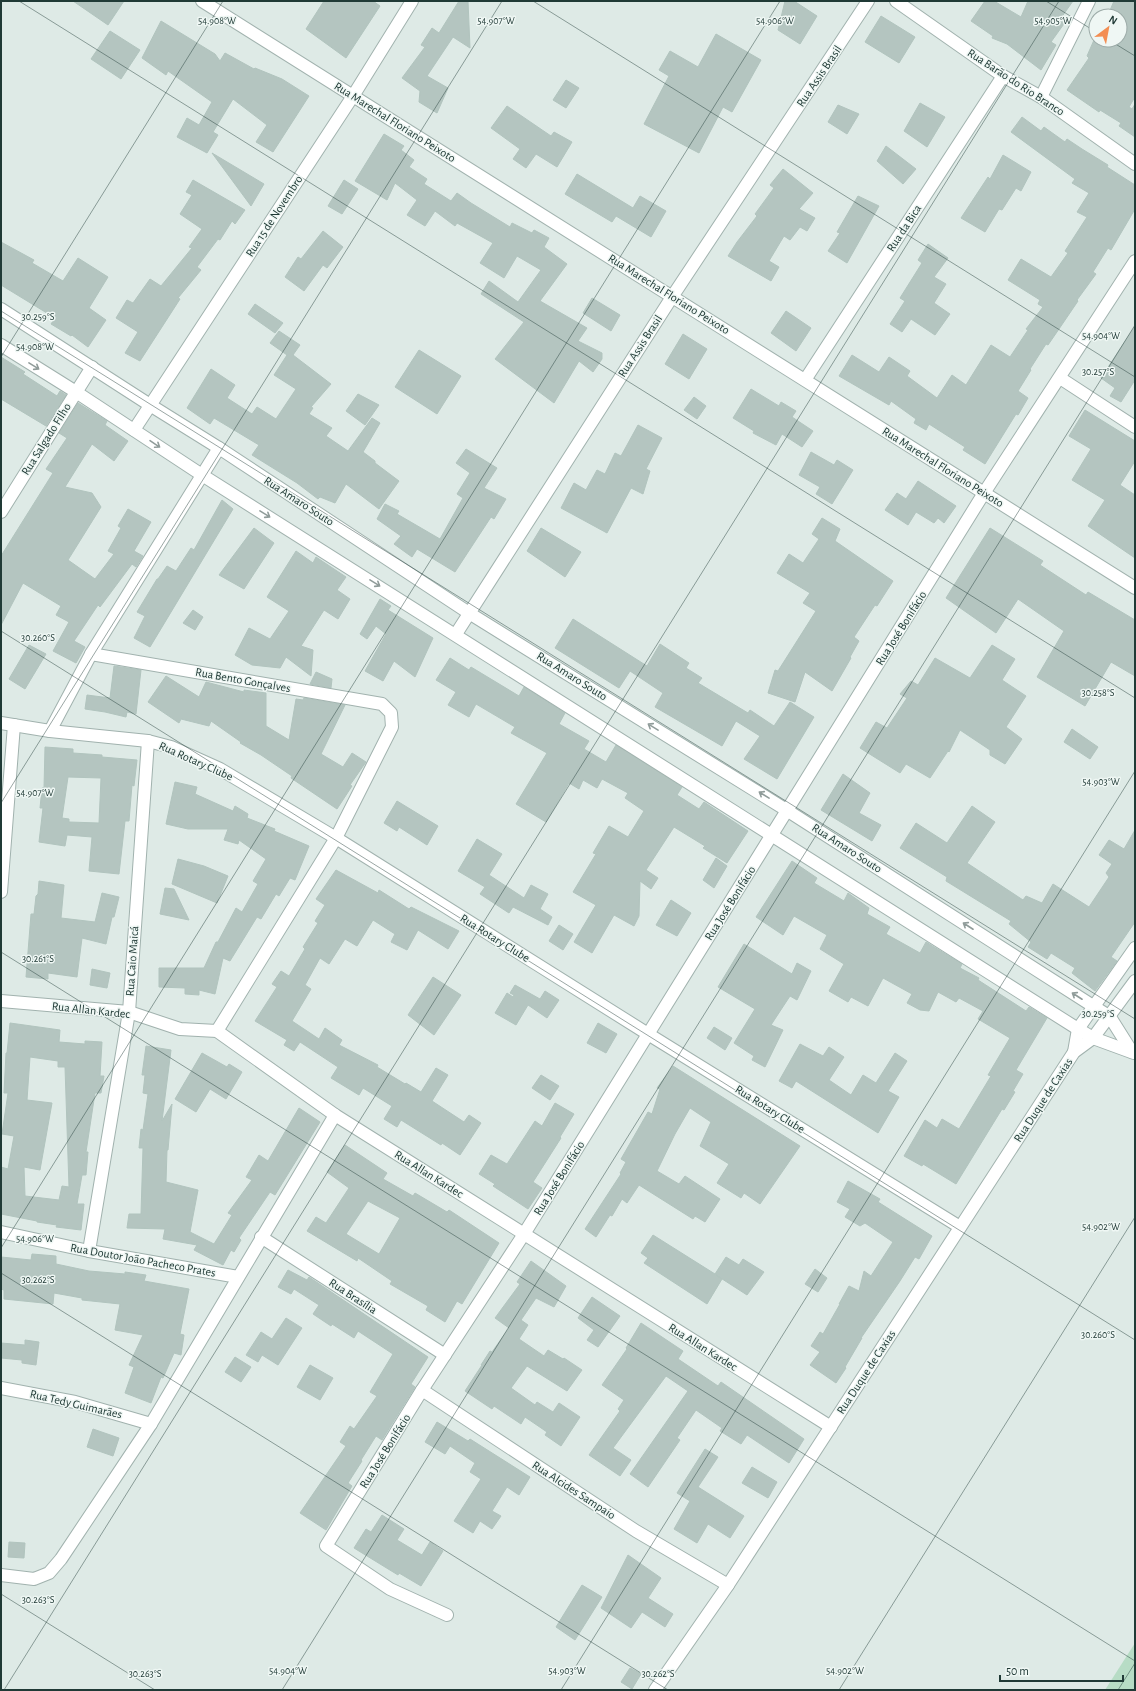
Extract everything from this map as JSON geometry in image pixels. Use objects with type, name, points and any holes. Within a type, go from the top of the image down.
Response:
[{"type":"street","name":"Rua Marechal Floriano Peixoto","points":[[202,1],[1135,588]]},
{"type":"street","name":"Rua 15 de Novembro","points":[[134,430],[353,96],[412,1]]},
{"type":"street","name":"Rua Assis Brasil","points":[[456,634],[672,297],[868,1]]},
{"type":"street","name":"Rua Barão do Rio Branco","points":[[896,1],[1003,76],[1041,97],[1135,164]]},
{"type":"street","points":[[1041,97],[1089,1]]},
{"type":"street","name":"Rua da Bica","points":[[805,380],[1003,76]]},
{"type":"street","name":"Rua José Bonifácio","points":[[447,1615],[390,1588],[326,1546],[422,1390],[524,1234],[984,493],[1135,261]]},
{"type":"street","name":"Rua Amaro Souto","points":[[1,309],[219,448],[469,613],[788,811],[1110,1017],[1134,1053]]},
{"type":"street","name":"Rua Amaro Souto","points":[[1,345],[76,392],[202,475],[456,634],[1078,1029],[1093,1038],[1134,1053]]},
{"type":"street","name":"Rua Salgado Filho","points":[[1,512],[92,367]]},
{"type":"street","points":[[1060,378],[1135,427]]},
{"type":"street","points":[[50,731],[91,654],[219,448]]},
{"type":"street","name":"Rua Bento Gonçalves","points":[[91,654],[382,704],[392,713],[392,727],[336,838]]},
{"type":"street","name":"Rua Rotary Clube","points":[[1,723],[50,731],[148,741],[171,748],[220,769],[336,838],[648,1034],[960,1227]]},
{"type":"street","points":[[1,892],[14,725]]},
{"type":"street","name":"Rua Caio Maicá","points":[[89,1251],[129,1012],[148,741]]},
{"type":"street","points":[[217,1031],[336,838]]},
{"type":"street","name":"Rua Duque de Caxias","points":[[1074,1052],[1078,1029],[1135,948]]},
{"type":"street","name":"Rua Duque de Caxias","points":[[660,1688],[1074,1052],[1093,1038],[1110,1017],[1135,981]]},
{"type":"street","name":"Rua Allan Kardec","points":[[1,1001],[129,1012],[180,1029],[217,1031],[335,1115],[831,1427]]},
{"type":"street","points":[[1,1575],[34,1579],[49,1573],[62,1559],[151,1424],[335,1115]]},
{"type":"street","name":"Rua Doutor João Pacheco Prates","points":[[1,1232],[89,1251],[238,1277]]},
{"type":"street","name":"Rua Brasília","points":[[261,1237],[445,1355]]},
{"type":"street","name":"Rua Tedy Guimarães","points":[[1,1388],[75,1402],[151,1424]]},
{"type":"street","name":"Rua Alcides Sampaio","points":[[422,1390],[636,1531],[728,1585]]},
{"type":"green space","points":[[1135,1643],[1135,1690],[1105,1690]]},
{"type":"building","points":[[73,1],[124,1],[108,25]]},
{"type":"building","points":[[324,1],[373,1],[380,6],[346,58],[306,29]]},
{"type":"building","points":[[459,1],[468,1],[470,48],[453,37],[427,76],[448,88],[437,113],[419,102],[420,91],[402,78],[425,47],[421,45],[432,28],[439,33]]},
{"type":"building","points":[[785,1],[794,1],[817,16],[800,44],[778,30]]},
{"type":"building","points":[[985,1],[994,1],[1021,17],[1028,1],[1073,1],[1061,18],[1066,21],[1051,42],[1056,45],[1041,70],[1007,44],[992,38],[993,36],[971,21]]},
{"type":"building","points":[[1114,1],[1135,1],[1135,97],[1129,107],[1132,109],[1135,104],[1135,137],[1119,126],[1121,123],[1100,110],[1099,112],[1067,90],[1089,58],[1087,56],[1090,48],[1128,48],[1128,8],[1111,8]]},
{"type":"building","points":[[881,16],[915,37],[899,63],[865,42]]},
{"type":"building","points":[[161,21],[215,54],[220,61],[225,53],[254,69],[255,68],[282,79],[309,96],[273,152],[256,142],[267,125],[233,99],[213,132],[218,135],[207,153],[177,137],[187,118],[199,125],[212,102],[168,71],[166,75],[142,58]]},
{"type":"building","points":[[110,31],[140,50],[121,79],[91,59]]},
{"type":"building","points":[[716,34],[761,60],[732,112],[723,107],[699,153],[644,124],[669,76],[659,70],[670,51],[698,67]]},
{"type":"building","points":[[566,80],[579,88],[566,108],[553,100]]},
{"type":"building","points":[[920,103],[945,117],[927,147],[904,131]]},
{"type":"building","points":[[838,105],[859,114],[847,134],[828,122]]},
{"type":"building","points":[[507,106],[551,136],[554,132],[572,142],[557,167],[536,154],[526,168],[513,159],[520,149],[491,128]]},
{"type":"building","points":[[1022,117],[1041,131],[1044,127],[1065,142],[1067,139],[1108,165],[1107,167],[1135,185],[1135,209],[1111,250],[1108,248],[1093,272],[1096,274],[1030,369],[1031,370],[1018,391],[1028,398],[1018,415],[1016,414],[985,464],[963,450],[965,447],[929,424],[926,430],[914,423],[916,419],[891,401],[889,405],[839,376],[852,355],[879,372],[889,357],[910,371],[907,376],[937,398],[952,375],[966,385],[991,345],[1010,357],[1028,330],[1026,329],[1043,307],[1038,304],[1040,300],[1008,280],[1021,259],[1051,277],[1068,253],[1065,251],[1087,217],[1077,212],[1089,193],[1072,183],[1075,179],[1011,132]]},
{"type":"building","points":[[384,134],[404,146],[401,150],[414,160],[409,167],[427,179],[424,184],[451,201],[457,193],[510,227],[512,223],[532,233],[534,230],[549,238],[544,247],[567,264],[540,301],[587,328],[578,341],[602,353],[602,359],[593,372],[579,361],[554,403],[495,359],[524,322],[481,294],[489,281],[518,302],[541,270],[517,256],[504,278],[480,263],[493,243],[457,223],[455,226],[435,211],[425,226],[407,215],[417,200],[395,183],[387,200],[355,181]]},
{"type":"building","points":[[886,146],[916,169],[903,184],[877,161]]},
{"type":"building","points":[[212,153],[264,184],[251,206]]},
{"type":"building","points":[[1003,155],[1031,172],[1021,191],[1016,188],[1002,210],[999,209],[985,232],[961,218],[988,177],[990,179]]},
{"type":"building","points":[[783,169],[813,193],[799,209],[815,218],[807,231],[800,227],[790,240],[784,236],[769,261],[779,267],[771,281],[728,256],[757,216],[755,214],[774,188],[770,185]]},
{"type":"building","points":[[577,174],[633,208],[640,196],[666,211],[651,237],[616,216],[612,222],[565,194]]},
{"type":"building","points":[[193,180],[245,210],[235,224],[232,221],[220,240],[218,239],[197,267],[201,270],[178,298],[180,299],[140,361],[125,353],[138,332],[116,318],[127,300],[133,303],[150,279],[161,286],[192,248],[189,247],[202,229],[180,214],[192,195],[186,192]]},
{"type":"building","points":[[344,180],[358,189],[342,214],[328,206]]},
{"type":"building","points":[[858,196],[879,206],[847,263],[828,251],[840,233],[837,232]]},
{"type":"building","points":[[323,231],[343,247],[327,268],[323,265],[304,291],[285,277],[298,257],[301,259]]},
{"type":"building","points":[[1,242],[34,260],[32,263],[63,281],[78,258],[108,277],[89,308],[106,320],[88,347],[72,335],[71,336],[51,324],[55,318],[1,285]]},
{"type":"building","points":[[928,244],[948,258],[934,277],[946,284],[934,303],[950,314],[935,335],[911,319],[902,332],[890,324],[905,301],[900,298],[922,263],[918,260]]},
{"type":"building","points":[[592,298],[620,315],[611,331],[583,313]]},
{"type":"building","points":[[255,304],[283,323],[275,333],[248,314]]},
{"type":"building","points":[[786,311],[811,328],[796,351],[771,333]]},
{"type":"building","points":[[1135,326],[1135,380],[1121,402],[1110,396],[1115,388],[1101,378]]},
{"type":"building","points":[[279,331],[300,345],[293,355],[331,384],[311,407],[313,408],[309,414],[332,428],[326,436],[348,451],[372,418],[380,423],[363,452],[399,481],[379,509],[346,484],[335,503],[320,497],[318,499],[297,483],[252,455],[259,445],[214,418],[210,424],[187,408],[211,369],[235,385],[227,398],[252,414],[257,407],[276,419],[296,389],[274,375],[287,355],[270,343]]},
{"type":"building","points":[[683,334],[707,349],[689,379],[665,364]]},
{"type":"building","points":[[419,350],[461,376],[437,414],[395,387]]},
{"type":"building","points":[[1,357],[25,372],[23,374],[57,396],[60,391],[66,395],[46,426],[1,399]]},
{"type":"building","points":[[751,389],[779,406],[781,402],[796,411],[792,417],[813,431],[802,447],[782,434],[776,445],[753,433],[754,431],[733,418]]},
{"type":"building","points":[[358,394],[379,405],[365,425],[346,411]]},
{"type":"building","points":[[694,397],[706,406],[697,419],[684,410]]},
{"type":"building","points":[[78,403],[107,421],[105,425],[128,441],[114,461],[92,444],[65,487],[92,493],[101,507],[68,560],[95,579],[114,554],[108,551],[121,528],[118,526],[128,509],[151,522],[134,551],[143,556],[136,567],[132,564],[100,607],[98,605],[74,641],[85,647],[76,663],[53,651],[69,622],[56,615],[61,606],[23,583],[1,625],[1,556],[53,473],[46,469],[67,438],[59,433]]},
{"type":"building","points":[[1085,410],[1135,441],[1135,461],[1120,485],[1135,495],[1135,558],[1088,526],[1105,500],[1072,480],[1091,449],[1069,436]]},
{"type":"building","points":[[638,425],[662,438],[646,469],[650,471],[643,494],[631,488],[607,533],[561,508],[574,483],[586,490],[597,470],[605,474],[615,453],[621,456]]},
{"type":"building","points":[[466,449],[497,468],[484,488],[506,499],[494,519],[491,517],[455,572],[417,549],[412,557],[394,544],[401,536],[377,519],[385,504],[399,511],[397,514],[440,539],[463,498],[457,494],[470,473],[456,463]]},
{"type":"building","points":[[811,452],[834,465],[837,460],[853,470],[832,504],[816,494],[820,487],[799,475]]},
{"type":"building","points":[[918,481],[956,506],[944,523],[938,518],[934,523],[916,512],[908,525],[885,510],[897,493],[906,499]]},
{"type":"building","points":[[222,500],[233,509],[150,647],[134,638],[145,616],[137,612],[157,579],[167,566],[176,571],[191,548],[194,550]]},
{"type":"building","points":[[822,518],[840,529],[835,541],[893,581],[854,637],[859,641],[832,691],[805,672],[795,702],[768,693],[775,670],[778,671],[816,611],[803,603],[810,593],[777,573],[789,554],[803,563],[819,539],[812,534]]},
{"type":"building","points":[[254,528],[274,543],[244,589],[219,575]]},
{"type":"building","points":[[541,528],[581,552],[565,577],[527,551]]},
{"type":"building","points":[[990,528],[1043,561],[1040,565],[1086,595],[1088,592],[1135,620],[1135,676],[1111,662],[1085,706],[1037,677],[1064,631],[1018,599],[996,633],[946,598]]},
{"type":"building","points":[[296,551],[313,563],[316,557],[346,577],[337,590],[350,599],[338,619],[324,610],[301,646],[313,650],[311,676],[286,657],[280,668],[252,665],[235,655],[249,628],[270,639],[289,611],[267,597]]},
{"type":"building","points":[[380,599],[391,606],[388,610],[433,638],[415,677],[394,661],[383,681],[365,671],[386,634],[376,626],[367,639],[360,634]]},
{"type":"building","points":[[193,610],[203,617],[195,630],[183,623]]},
{"type":"building","points":[[573,619],[647,666],[660,644],[689,663],[686,668],[702,678],[698,683],[748,713],[750,710],[774,726],[790,702],[814,717],[777,779],[744,759],[760,736],[736,721],[722,746],[655,707],[663,693],[630,671],[619,688],[555,648]]},
{"type":"building","points":[[29,645],[46,654],[25,689],[9,679]]},
{"type":"building","points":[[992,645],[1015,659],[1002,680],[1026,696],[1006,727],[1022,739],[1005,764],[990,755],[990,750],[960,730],[949,752],[948,751],[930,778],[906,764],[900,773],[860,748],[876,722],[887,728],[907,698],[900,694],[911,681],[918,685],[935,658],[970,678]]},
{"type":"building","points":[[450,658],[469,670],[471,667],[519,696],[524,687],[565,713],[559,724],[589,741],[584,749],[606,762],[616,745],[682,787],[677,795],[699,809],[704,802],[748,831],[727,863],[703,848],[705,846],[674,827],[646,870],[658,878],[651,889],[640,881],[639,916],[634,926],[614,915],[592,953],[574,942],[596,905],[573,892],[596,854],[593,853],[609,826],[628,837],[644,811],[625,798],[628,793],[602,779],[597,788],[583,780],[579,789],[569,783],[546,822],[516,804],[547,753],[511,733],[515,727],[476,704],[469,717],[448,705],[456,692],[436,680]]},
{"type":"building","points":[[114,666],[141,670],[136,714],[127,712],[126,717],[85,709],[87,695],[110,698]]},
{"type":"building","points":[[316,672],[332,679],[331,688],[310,684]]},
{"type":"building","points":[[166,676],[199,697],[206,682],[244,692],[244,690],[266,693],[266,726],[289,740],[296,699],[303,700],[304,698],[345,705],[321,754],[343,767],[352,753],[366,762],[350,785],[352,786],[337,809],[291,778],[292,776],[240,743],[241,742],[211,721],[209,726],[181,719],[179,723],[148,702]]},
{"type":"building","points":[[1072,729],[1098,747],[1090,759],[1064,742]]},
{"type":"building","points":[[45,747],[73,749],[73,753],[137,760],[134,786],[132,785],[129,821],[125,821],[119,874],[89,871],[92,837],[67,835],[65,846],[39,842],[43,808],[40,808],[42,788],[44,788]],"holes":[[[68,777],[101,778],[99,823],[69,822],[69,819],[62,818]]]},
{"type":"building","points":[[843,774],[870,793],[859,813],[881,825],[872,841],[821,810]]},
{"type":"building","points":[[175,782],[197,787],[195,794],[233,811],[235,806],[248,814],[247,818],[275,829],[274,831],[309,846],[295,880],[290,878],[279,896],[276,894],[261,919],[257,917],[230,961],[223,958],[215,994],[199,990],[199,995],[185,994],[185,988],[159,987],[159,968],[204,968],[216,942],[218,942],[236,908],[242,912],[258,884],[253,881],[266,859],[239,840],[238,844],[224,840],[228,829],[188,829],[166,824]]},
{"type":"building","points":[[397,801],[438,826],[427,845],[399,827],[397,831],[384,823]]},
{"type":"building","points":[[972,806],[995,822],[967,863],[1023,900],[1026,896],[1042,903],[1053,884],[1089,907],[1109,877],[1106,873],[1112,864],[1099,855],[1109,840],[1124,849],[1135,830],[1135,922],[1111,957],[1117,961],[1095,991],[1072,973],[1075,968],[1051,953],[1047,959],[1028,947],[1031,942],[1009,924],[1011,921],[946,881],[947,877],[900,848],[916,823],[947,843]]},
{"type":"building","points":[[477,839],[502,854],[489,875],[524,898],[531,885],[548,894],[540,909],[552,917],[548,925],[513,907],[509,913],[480,894],[485,887],[458,871]]},
{"type":"building","points":[[716,858],[727,866],[714,888],[703,880]]},
{"type":"building","points":[[178,859],[204,866],[228,876],[217,903],[172,884]]},
{"type":"building","points":[[792,861],[817,878],[814,883],[844,901],[848,893],[869,908],[867,914],[890,927],[886,934],[920,953],[926,942],[962,964],[960,968],[979,978],[978,980],[1026,1011],[1029,1007],[1047,1018],[1016,1070],[1023,1074],[1013,1091],[1015,1092],[1004,1110],[1002,1109],[956,1184],[923,1164],[922,1166],[904,1156],[925,1120],[937,1128],[942,1119],[959,1129],[991,1076],[988,1075],[1010,1038],[978,1019],[983,1011],[959,998],[956,1002],[938,992],[929,1011],[920,1010],[907,1003],[912,994],[883,978],[868,1006],[851,997],[848,1002],[829,991],[844,964],[820,949],[827,935],[794,916],[783,935],[756,917]]},
{"type":"building","points":[[336,870],[378,893],[379,890],[409,909],[411,907],[459,931],[448,949],[418,930],[407,950],[391,942],[395,934],[373,920],[357,946],[345,939],[329,964],[320,958],[305,985],[311,989],[292,1021],[319,1039],[325,1028],[342,1040],[339,1045],[378,1065],[377,1067],[421,1092],[436,1068],[448,1075],[432,1101],[464,1122],[469,1115],[481,1123],[460,1155],[401,1120],[397,1127],[384,1119],[392,1106],[363,1088],[359,1095],[331,1078],[338,1067],[300,1042],[294,1051],[284,1045],[287,1040],[255,1021],[277,987],[272,984],[281,971],[289,976],[305,949],[303,947],[318,923],[315,921],[325,905],[316,899]]},
{"type":"building","points":[[39,881],[64,885],[61,918],[95,922],[102,893],[119,897],[114,917],[112,917],[106,944],[82,938],[77,977],[48,973],[48,979],[26,977],[31,914],[34,914]]},
{"type":"building","points":[[165,888],[174,889],[189,920],[160,914]]},
{"type":"building","points":[[671,900],[691,913],[677,936],[656,925]]},
{"type":"building","points":[[559,925],[573,934],[563,950],[549,941]]},
{"type":"building","points":[[744,944],[792,974],[797,963],[811,971],[797,1000],[790,996],[771,1025],[783,1030],[765,1067],[752,1060],[754,1056],[734,1043],[755,1009],[718,987]]},
{"type":"building","points":[[92,969],[110,973],[107,988],[90,985]]},
{"type":"building","points":[[433,977],[461,995],[434,1035],[408,1015]]},
{"type":"building","points":[[515,985],[540,999],[545,991],[559,1000],[547,1018],[528,1005],[516,1025],[495,1013],[507,993],[513,997],[514,995],[510,993]]},
{"type":"building","points":[[10,1023],[60,1030],[59,1042],[85,1044],[85,1041],[102,1042],[100,1076],[104,1076],[101,1093],[95,1093],[86,1152],[88,1152],[86,1175],[82,1175],[77,1204],[84,1204],[81,1230],[56,1227],[57,1225],[1,1214],[1,1167],[8,1169],[14,1136],[2,1134],[8,1093],[4,1093]],"holes":[[[30,1057],[58,1061],[58,1067],[65,1067],[69,1187],[62,1186],[59,1200],[25,1196],[24,1167],[40,1170],[52,1103],[27,1100]]]},
{"type":"building","points":[[598,1023],[617,1034],[606,1053],[587,1043]]},
{"type":"building","points":[[714,1027],[732,1038],[725,1050],[707,1038]]},
{"type":"building","points":[[800,1044],[823,1056],[829,1047],[844,1057],[829,1080],[851,1095],[863,1075],[876,1083],[895,1053],[907,1061],[888,1091],[899,1097],[878,1133],[796,1081],[792,1088],[779,1081]]},
{"type":"building","points":[[146,1046],[171,1050],[162,1121],[172,1104],[167,1150],[166,1182],[198,1190],[190,1232],[214,1244],[232,1215],[228,1213],[252,1180],[246,1177],[259,1155],[268,1161],[299,1108],[320,1122],[275,1195],[270,1192],[239,1238],[241,1240],[234,1252],[231,1250],[223,1265],[194,1250],[197,1245],[163,1239],[165,1229],[127,1228],[129,1214],[141,1214],[143,1148],[139,1148],[148,1094],[143,1093],[145,1075],[142,1075]]},
{"type":"building","points":[[202,1053],[227,1067],[229,1064],[242,1072],[226,1099],[210,1089],[196,1112],[175,1099]]},
{"type":"building","points":[[673,1066],[800,1146],[760,1204],[744,1193],[741,1198],[717,1183],[729,1164],[700,1146],[711,1122],[690,1108],[675,1134],[657,1171],[679,1184],[685,1176],[720,1199],[705,1222],[695,1216],[693,1219],[639,1185],[627,1203],[622,1199],[612,1216],[610,1215],[596,1237],[585,1229],[621,1174],[620,1173],[626,1162],[621,1159],[648,1112],[652,1114],[660,1089],[657,1088]]},
{"type":"building","points":[[541,1075],[559,1086],[550,1100],[532,1088]]},
{"type":"building","points":[[555,1103],[574,1114],[560,1137],[561,1138],[533,1182],[542,1188],[528,1209],[493,1186],[495,1184],[479,1174],[491,1155],[507,1164],[535,1121],[542,1126]]},
{"type":"building","points":[[345,1145],[387,1173],[383,1179],[413,1196],[415,1193],[447,1212],[449,1210],[499,1243],[462,1304],[457,1301],[445,1322],[426,1310],[428,1306],[390,1284],[392,1281],[358,1258],[357,1261],[307,1231],[316,1217],[326,1223],[349,1188],[327,1172]],"holes":[[[368,1201],[400,1218],[379,1254],[346,1234]]]},
{"type":"building","points":[[848,1181],[880,1199],[878,1202],[932,1236],[919,1259],[915,1257],[861,1338],[845,1367],[846,1368],[836,1383],[810,1365],[820,1352],[811,1346],[820,1332],[823,1334],[849,1286],[859,1291],[864,1271],[871,1276],[893,1242],[865,1223],[860,1226],[845,1217],[850,1209],[837,1202]]},
{"type":"building","points":[[653,1235],[715,1274],[726,1257],[739,1265],[743,1259],[764,1272],[747,1295],[716,1275],[722,1279],[707,1304],[644,1263],[648,1258],[641,1253]]},
{"type":"building","points":[[32,1254],[56,1256],[56,1264],[89,1271],[125,1274],[125,1272],[146,1275],[144,1281],[189,1289],[180,1334],[184,1335],[181,1355],[174,1353],[163,1378],[161,1377],[151,1403],[125,1393],[134,1367],[129,1365],[143,1335],[115,1330],[120,1304],[82,1300],[82,1298],[54,1293],[53,1304],[4,1299],[4,1290],[1,1289],[1,1257],[31,1260]]},
{"type":"building","points":[[531,1261],[566,1286],[554,1307],[536,1298],[521,1320],[528,1325],[519,1339],[544,1356],[548,1350],[563,1359],[564,1358],[582,1370],[567,1391],[527,1366],[511,1388],[535,1405],[537,1402],[553,1412],[559,1403],[580,1417],[561,1446],[545,1435],[547,1432],[525,1417],[521,1424],[494,1406],[492,1409],[465,1391],[490,1351],[492,1352],[509,1328],[495,1318],[520,1284],[517,1282]]},
{"type":"building","points":[[815,1269],[827,1278],[818,1292],[805,1284]]},
{"type":"building","points":[[288,1270],[307,1280],[309,1277],[428,1357],[411,1384],[415,1387],[382,1440],[376,1436],[361,1460],[362,1461],[348,1483],[352,1486],[326,1530],[300,1513],[346,1446],[340,1442],[350,1426],[354,1429],[377,1396],[370,1392],[393,1354],[358,1331],[354,1338],[332,1324],[331,1326],[313,1314],[319,1305],[294,1289],[291,1294],[278,1287]]},
{"type":"building","points":[[592,1297],[620,1316],[598,1347],[587,1340],[594,1330],[578,1318]]},
{"type":"building","points":[[286,1318],[302,1328],[278,1365],[262,1355],[258,1362],[246,1355],[261,1332],[272,1339]]},
{"type":"building","points":[[641,1323],[683,1351],[678,1359],[718,1386],[721,1382],[804,1439],[789,1463],[747,1435],[741,1444],[720,1431],[722,1428],[696,1410],[677,1438],[680,1440],[648,1487],[630,1474],[688,1391],[666,1376],[613,1448],[631,1460],[620,1476],[589,1455],[620,1411],[618,1409],[624,1400],[602,1385],[627,1349],[626,1348]]},
{"type":"building","points":[[25,1340],[39,1342],[36,1365],[22,1363],[22,1360],[1,1358],[1,1343],[25,1345]]},
{"type":"building","points":[[235,1357],[251,1367],[241,1382],[225,1372]]},
{"type":"building","points":[[310,1365],[333,1378],[320,1400],[297,1387]]},
{"type":"building","points":[[437,1422],[468,1441],[470,1439],[530,1477],[519,1495],[507,1487],[492,1511],[501,1516],[492,1529],[480,1521],[473,1533],[454,1521],[481,1479],[470,1472],[475,1463],[450,1446],[445,1454],[425,1442]]},
{"type":"building","points":[[93,1429],[119,1438],[113,1456],[87,1447]]},
{"type":"building","points":[[705,1449],[718,1457],[698,1487],[744,1516],[730,1538],[708,1524],[697,1543],[674,1529],[690,1501],[677,1493]]},
{"type":"building","points":[[752,1467],[777,1482],[768,1498],[742,1483]]},
{"type":"building","points":[[382,1515],[404,1529],[397,1540],[422,1555],[430,1542],[443,1551],[421,1586],[399,1573],[398,1575],[354,1548],[366,1529],[371,1532]]},
{"type":"building","points":[[9,1542],[25,1543],[24,1558],[8,1557]]},
{"type":"building","points":[[628,1555],[661,1578],[648,1598],[673,1614],[665,1627],[642,1612],[631,1628],[601,1608]]},
{"type":"building","points":[[582,1585],[602,1597],[575,1640],[556,1627]]},
{"type":"building","points":[[630,1668],[641,1674],[632,1689],[621,1682]]}]
